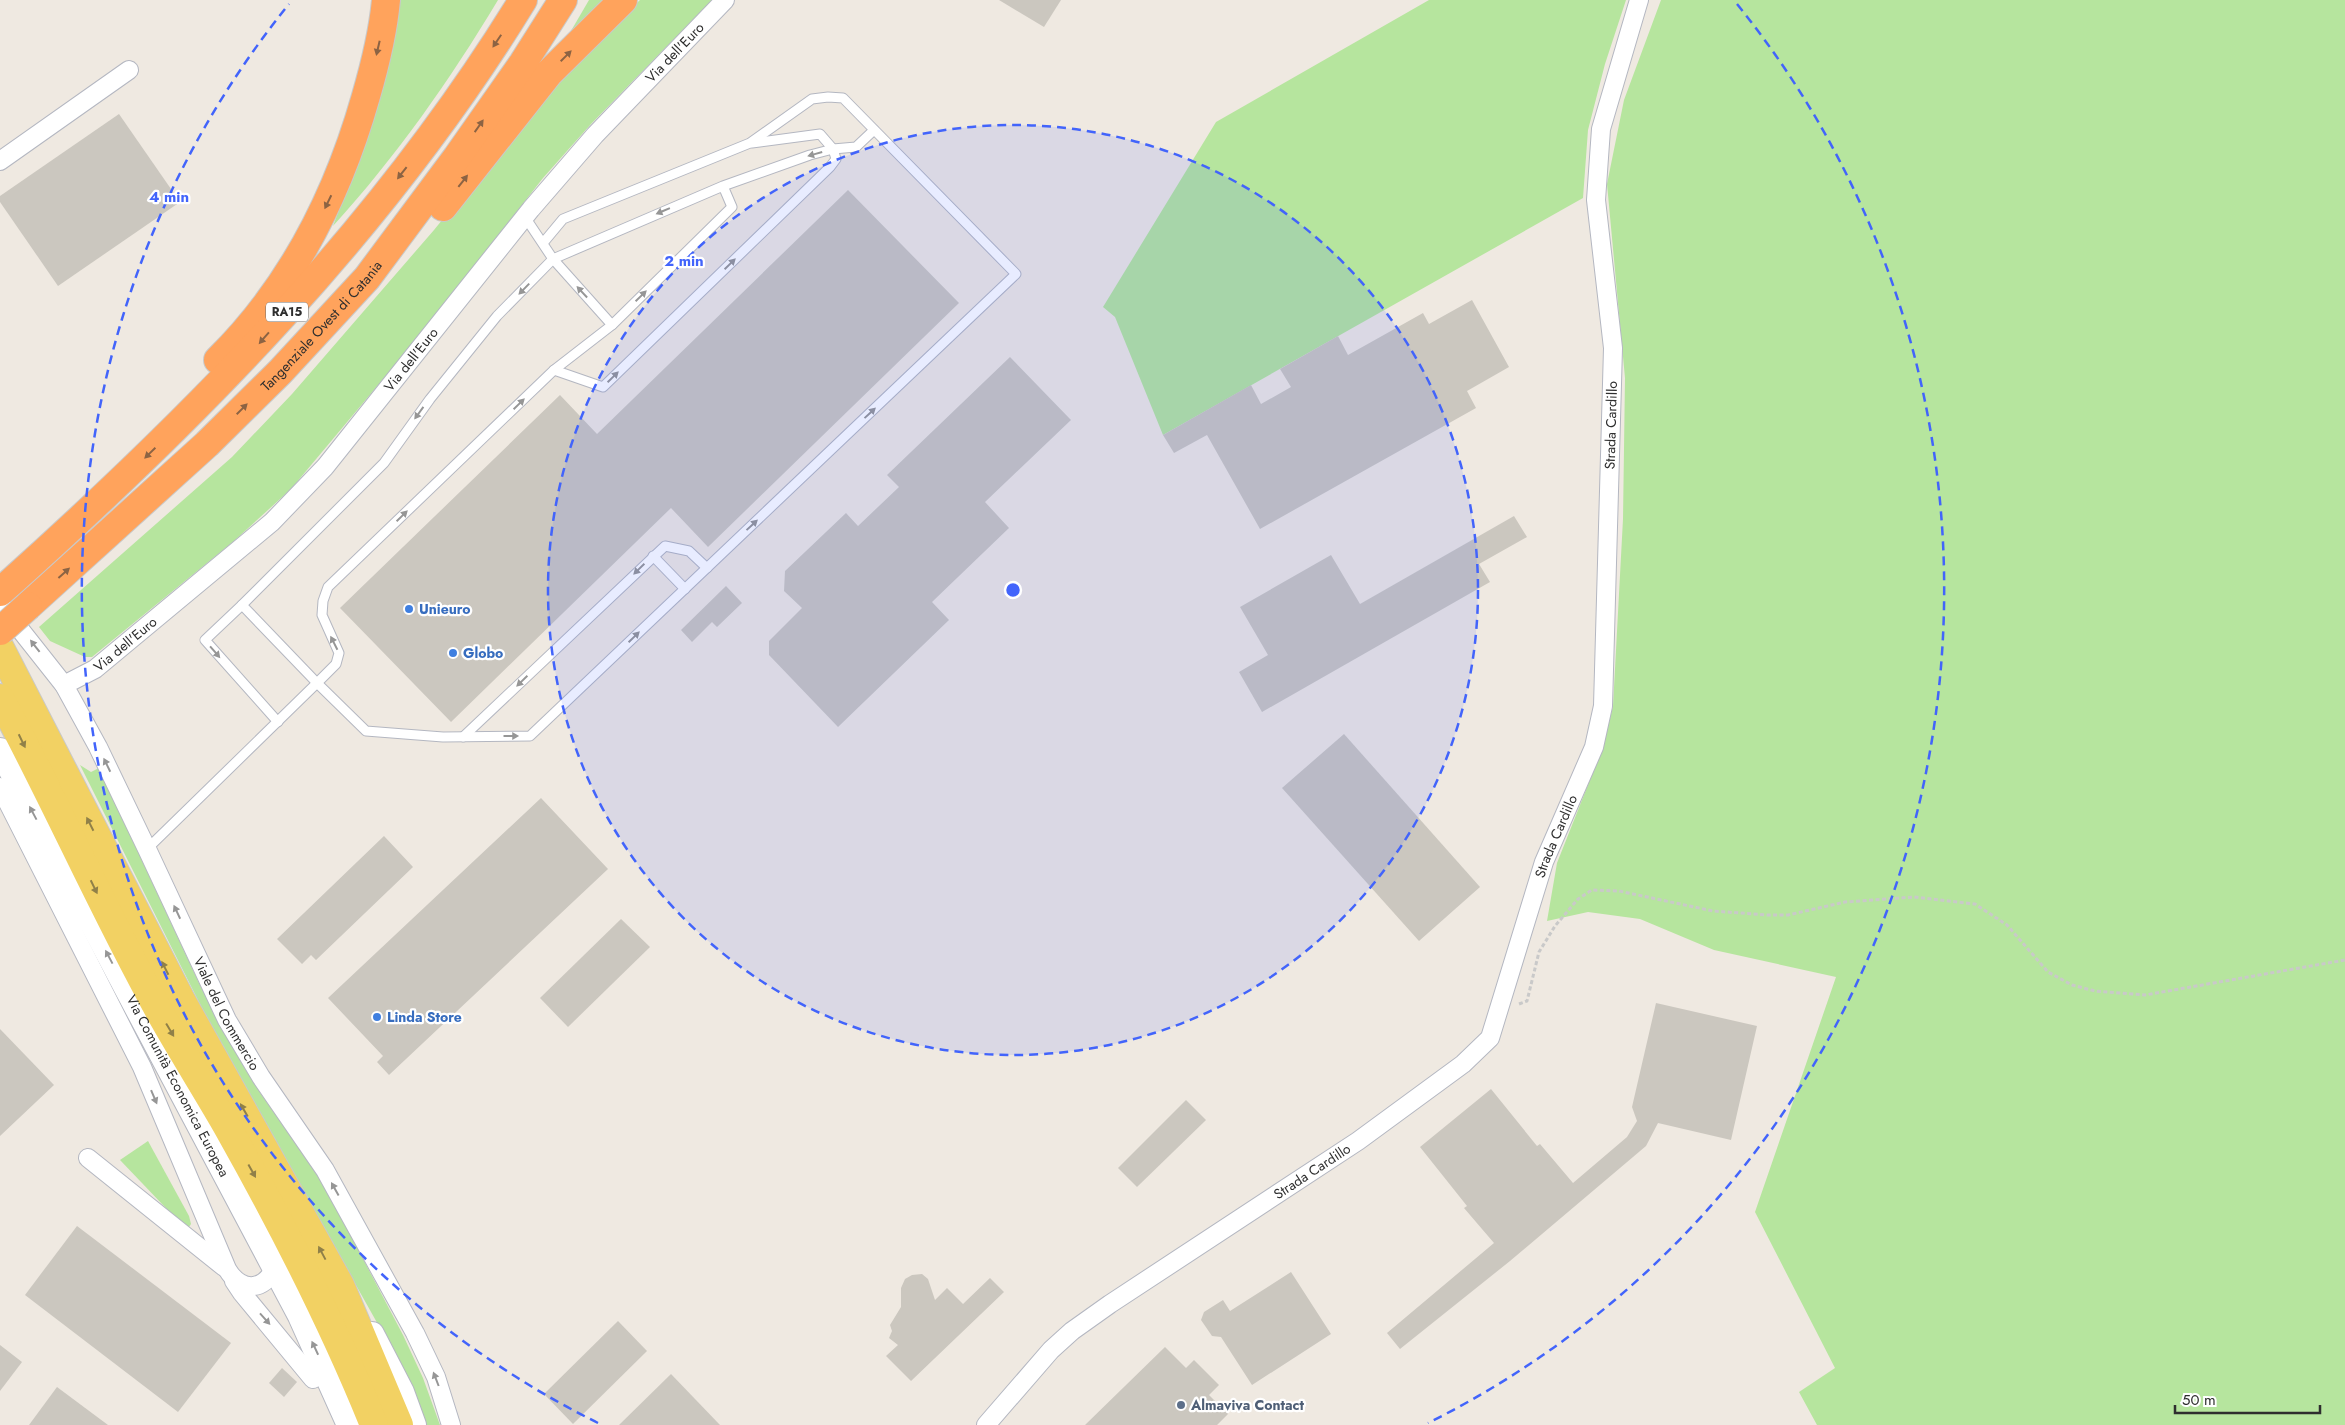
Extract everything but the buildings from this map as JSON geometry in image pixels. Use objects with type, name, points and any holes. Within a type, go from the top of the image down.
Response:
[{"type":"highway","points":[[2,594],[114,463],[223,355],[259,314],[282,282],[313,234],[334,189],[355,134],[380,43],[386,0]]},
{"type":"highway","name":"RA15","points":[[2,594],[100,501],[260,343],[358,230],[424,145],[498,41],[523,0]]},
{"type":"highway","name":"Tangenziale Ovest di Catania","points":[[0,630],[207,444],[280,372],[368,278],[523,63],[563,0]]},
{"type":"highway","points":[[368,278],[432,222],[549,73],[623,0]]},
{"type":"main road","points":[[0,648],[180,998],[340,1285],[399,1425]]},
{"type":"main road","points":[[0,698],[111,921],[155,1004],[229,1129],[298,1256],[348,1361],[374,1425]]},
{"type":"street","name":"Via dell'Euro","points":[[64,685],[95,669],[272,522],[296,498],[325,466],[524,217],[595,135],[725,0]]},
{"type":"street","name":"Strada Cardillo","points":[[986,1425],[1023,1380],[1072,1331],[1358,1141],[1463,1064],[1490,1038],[1544,862],[1594,747],[1603,706],[1612,348],[1596,200],[1601,130],[1639,0]]},
{"type":"street","points":[[0,161],[129,70]]},
{"type":"street","name":"Viale del Commercio","points":[[2,594],[64,685],[98,747],[148,849],[227,1020],[261,1077],[325,1170],[415,1333],[436,1377],[451,1425]]},
{"type":"street","name":"Via Comunità Economica Europea","points":[[0,750],[275,1268],[326,1372],[349,1425]]},
{"type":"street","points":[[0,787],[142,1067],[230,1275],[242,1293],[313,1379],[326,1372]]},
{"type":"street","points":[[88,1158],[230,1275],[248,1287],[262,1283],[271,1275],[275,1268]]},
{"type":"street","points":[[340,1285],[376,1340],[402,1392],[414,1425]]},
{"type":"lane","points":[[242,605],[366,731],[462,737],[530,736],[1016,274],[843,98],[828,97],[812,99],[750,143],[562,219],[543,243]]},
{"type":"lane","points":[[278,722],[205,640],[384,463],[430,399],[491,324],[553,259],[723,186],[810,155],[833,149],[856,147],[874,130]]},
{"type":"lane","points":[[554,370],[603,387],[830,167],[836,159],[833,149],[820,134],[750,143]]},
{"type":"lane","points":[[148,849],[336,664],[339,653],[322,615],[323,600],[328,587],[554,370],[612,325],[732,207],[723,186]]},
{"type":"lane","points":[[524,217],[553,259],[612,325]]},
{"type":"lane","points":[[462,737],[665,546],[689,551],[707,568]]},
{"type":"lane","points":[[653,556],[685,589]]},
{"type":"path","points":[[1499,1010],[1527,1001],[1539,952],[1555,926],[1578,899],[1592,890],[1619,891],[1713,911],[1767,915],[1788,915],[1845,902],[1914,898],[1975,904],[2007,925],[2048,972],[2072,985],[2095,992],[2145,995],[2345,960]]},
{"type":"green space","points":[[397,0],[498,0],[461,59],[421,117],[379,173],[333,226],[357,162]]},
{"type":"green space","points":[[589,0],[612,0],[561,48]]},
{"type":"green space","points":[[640,0],[712,0],[591,124],[543,178],[425,329],[291,489],[234,541],[92,657],[85,657],[50,641],[39,627],[232,457],[292,394],[434,230],[528,114],[602,36]]},
{"type":"green space","points":[[1429,0],[1626,0],[1605,64],[1588,130],[1583,198],[1163,435],[1115,317],[1103,307],[1216,122]]},
{"type":"green space","points":[[1661,0],[2345,0],[2345,1425],[1817,1425],[1799,1392],[1835,1368],[1755,1212],[1836,977],[1714,950],[1640,919],[1588,912],[1547,921],[1557,863],[1603,747],[1613,706],[1623,519],[1625,378],[1607,184],[1624,100]]},
{"type":"green space","points":[[80,765],[91,772],[99,768],[199,983],[234,1049],[261,1094],[321,1179],[403,1335],[423,1378],[440,1425],[422,1425],[389,1344],[215,1034]]},
{"type":"green space","points":[[148,1141],[189,1216],[191,1224],[189,1227],[184,1227],[120,1160]]},
{"type":"place","name":"Unieuro","points":[[409,609]]},
{"type":"place","name":"Globo","points":[[453,653]]},
{"type":"place","name":"Linda Store","points":[[377,1017]]},
{"type":"place","name":"Almaviva Contact","points":[[1181,1405]]}]
